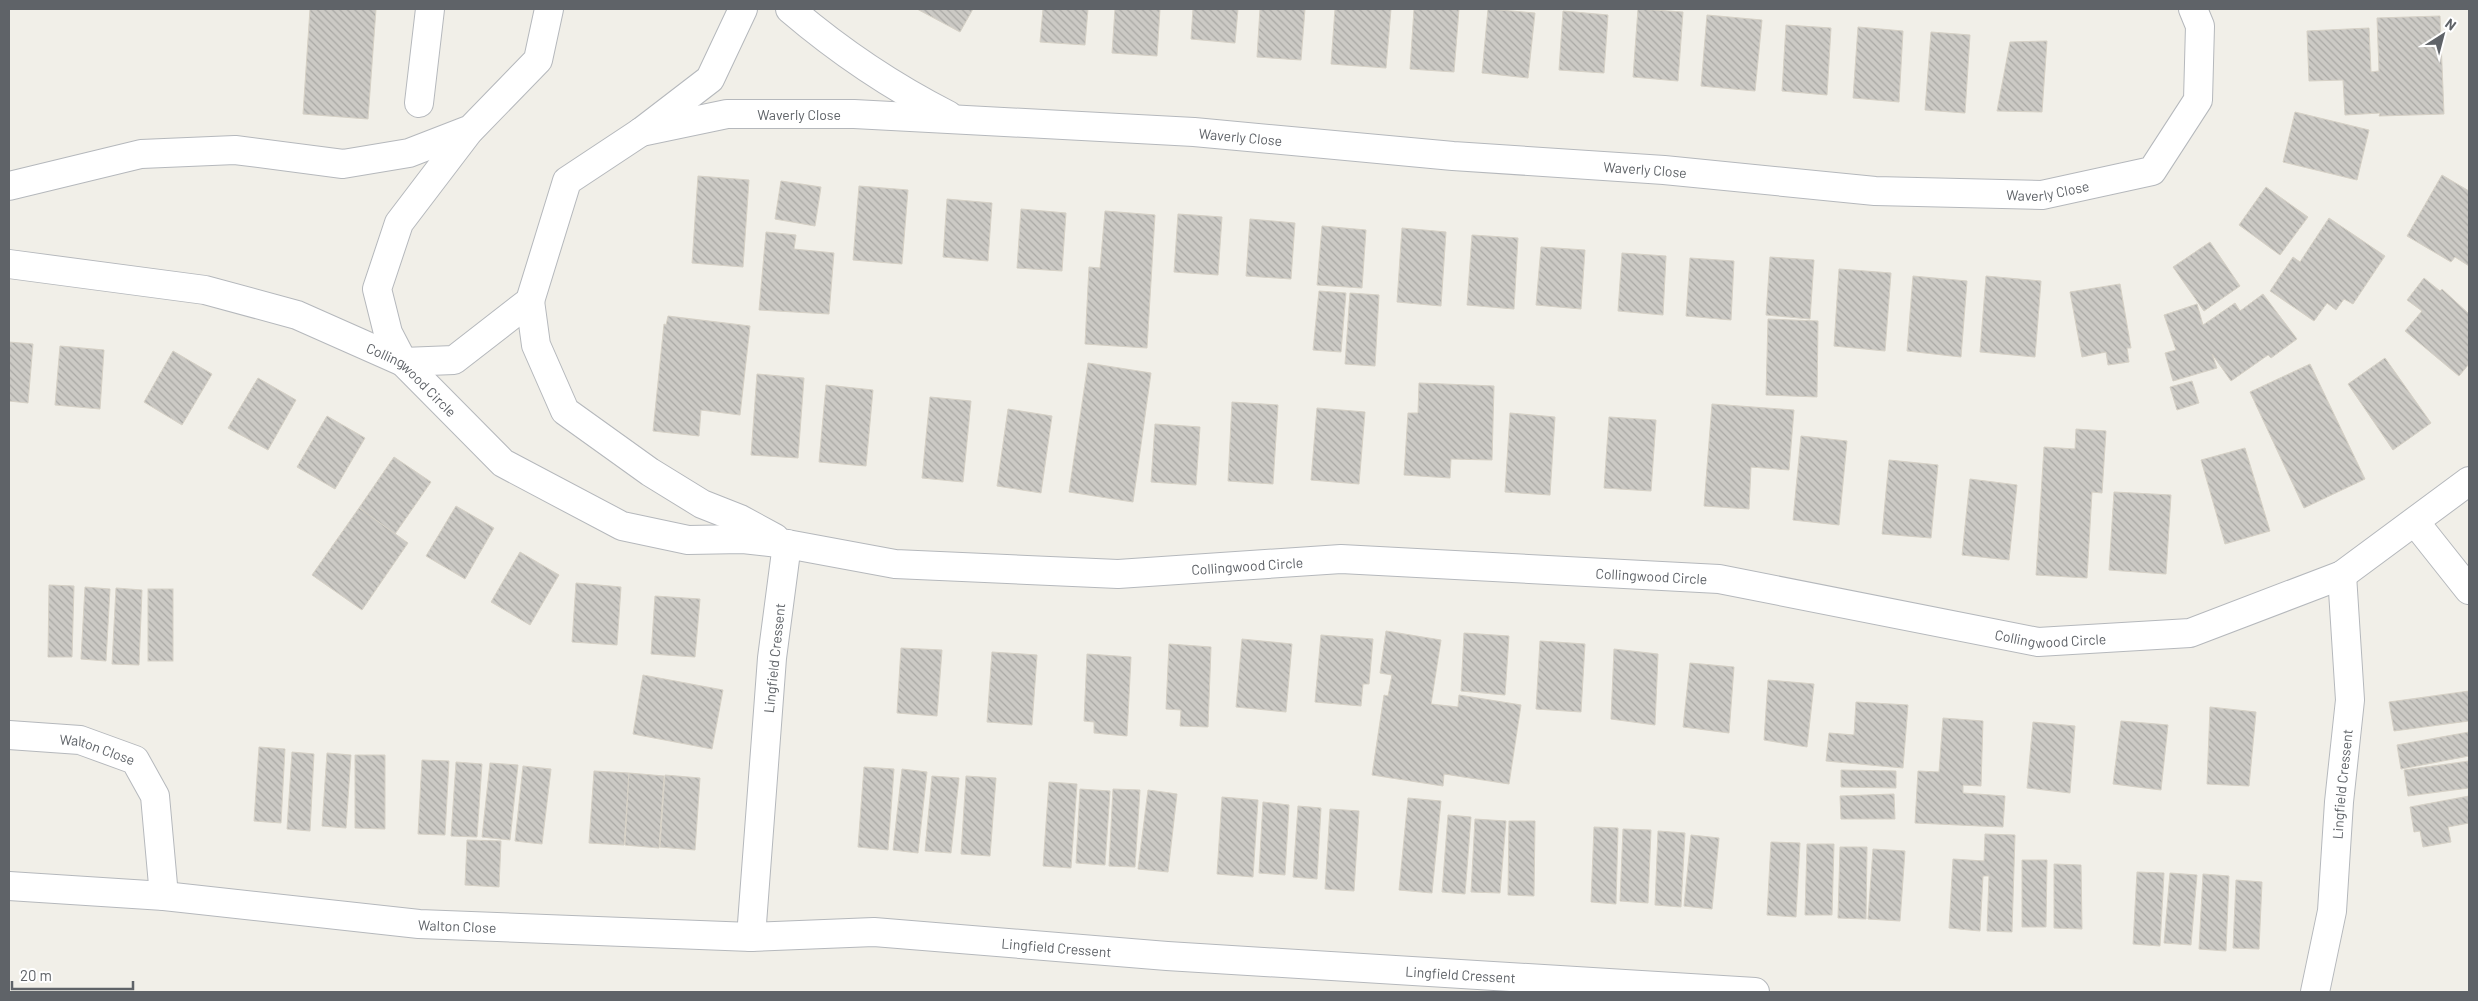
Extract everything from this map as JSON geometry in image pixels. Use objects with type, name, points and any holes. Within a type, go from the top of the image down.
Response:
[{"type":"street","points":[[419,103],[430,9]]},
{"type":"street","points":[[549,9],[538,60],[471,129],[400,223],[377,289],[388,333],[403,362],[454,360],[530,301],[567,181],[641,132],[710,79],[743,9]]},
{"type":"street","name":"Waverly Close","points":[[790,9],[866,67],[914,98],[958,120]]},
{"type":"street","name":"Waverly Close","points":[[641,132],[727,114],[854,114],[1194,132],[1453,156],[1664,170],[1875,191],[2042,195],[2152,170],[2198,100],[2200,26],[2193,9]]},
{"type":"street","points":[[9,186],[141,154],[235,150],[343,164],[409,153],[471,129]]},
{"type":"street","name":"Collingwood Circle","points":[[9,264],[205,290],[297,315],[403,362],[503,463],[622,526],[688,540],[743,539],[787,544],[895,564],[1118,574],[1341,559],[1719,579],[2038,642],[2190,633],[2342,575],[2469,482]]},
{"type":"street","name":"Collingwood Circle","points":[[530,301],[536,345],[565,411],[650,472],[702,504],[740,519],[787,544]]},
{"type":"street","points":[[2415,522],[2469,590]]},
{"type":"street","name":"Lingfield Cressent","points":[[787,544],[772,658],[751,937],[874,932],[1167,956],[1755,992]]},
{"type":"street","name":"Lingfield Cressent","points":[[2316,992],[2332,911],[2339,802],[2350,700],[2342,575]]},
{"type":"street","name":"Walton Close","points":[[9,735],[80,740],[135,760],[154,796],[164,896]]},
{"type":"street","name":"Walton Close","points":[[9,886],[164,896],[418,924],[751,937]]},
{"type":"building","points":[[310,9],[376,9],[368,119],[303,114]]},
{"type":"building","points":[[917,9],[973,9],[960,32]]},
{"type":"building","points":[[1043,9],[1088,9],[1085,45],[1040,42]]},
{"type":"building","points":[[1115,9],[1160,9],[1157,56],[1112,53]]},
{"type":"building","points":[[1193,9],[1238,9],[1235,43],[1191,39]]},
{"type":"building","points":[[1260,9],[1305,9],[1301,60],[1257,57]]},
{"type":"building","points":[[1335,9],[1391,9],[1386,68],[1331,64]]},
{"type":"building","points":[[1414,9],[1459,9],[1454,72],[1410,69]]},
{"type":"building","points":[[1488,9],[1535,13],[1528,78],[1482,73]]},
{"type":"building","points":[[1638,9],[1683,12],[1678,81],[1633,77]]},
{"type":"building","points":[[1563,11],[1608,15],[1604,73],[1559,70]]},
{"type":"building","points":[[1707,15],[1762,20],[1755,91],[1701,86]]},
{"type":"building","points":[[2440,16],[2444,114],[2379,116],[2380,113],[2345,115],[2343,80],[2309,81],[2307,31],[2369,28],[2371,72],[2379,71],[2377,18]]},
{"type":"building","points":[[1786,25],[1831,28],[1827,95],[1782,91]]},
{"type":"building","points":[[1858,27],[1903,31],[1899,102],[1853,98]]},
{"type":"building","points":[[1931,32],[1970,35],[1965,113],[1925,110]]},
{"type":"building","points":[[2047,41],[2042,112],[1997,111],[2010,42]]},
{"type":"building","points":[[2295,112],[2369,130],[2357,180],[2283,162]]},
{"type":"building","points":[[2442,175],[2469,191],[2469,266],[2455,257],[2451,262],[2407,236]]},
{"type":"building","points":[[698,176],[749,180],[743,267],[692,263]]},
{"type":"building","points":[[781,181],[821,187],[815,226],[775,219]]},
{"type":"building","points":[[859,186],[908,190],[902,264],[853,260]]},
{"type":"building","points":[[2266,187],[2308,217],[2280,255],[2239,225]]},
{"type":"building","points":[[947,199],[992,203],[988,261],[943,257]]},
{"type":"building","points":[[1021,209],[1066,213],[1062,271],[1017,268]]},
{"type":"building","points":[[1105,211],[1155,215],[1147,348],[1085,344],[1089,267],[1100,268]]},
{"type":"building","points":[[1178,214],[1222,217],[1218,275],[1174,272]]},
{"type":"building","points":[[2329,218],[2385,256],[2353,304],[2344,299],[2336,310],[2327,303],[2314,321],[2270,291],[2293,257],[2300,262]]},
{"type":"building","points":[[1250,219],[1295,223],[1291,279],[1246,276]]},
{"type":"building","points":[[1322,226],[1366,230],[1362,288],[1317,285]]},
{"type":"building","points":[[1402,228],[1446,232],[1441,306],[1397,302]]},
{"type":"building","points":[[766,232],[796,235],[794,249],[834,253],[829,314],[759,310]]},
{"type":"building","points":[[1472,235],[1518,238],[1514,309],[1467,305]]},
{"type":"building","points":[[2210,242],[2240,286],[2204,311],[2173,267]]},
{"type":"building","points":[[1541,247],[1585,250],[1581,309],[1536,305]]},
{"type":"building","points":[[1622,253],[1666,256],[1663,315],[1618,311]]},
{"type":"building","points":[[1770,257],[1814,260],[1810,319],[1766,315]]},
{"type":"building","points":[[1690,258],[1734,261],[1731,320],[1686,316]]},
{"type":"building","points":[[1839,269],[1891,273],[1885,351],[1834,346]]},
{"type":"building","points":[[1913,276],[1967,281],[1961,357],[1907,351]]},
{"type":"building","points":[[1986,276],[2041,281],[2035,357],[1980,352]]},
{"type":"building","points":[[2424,278],[2440,291],[2442,289],[2469,314],[2469,364],[2459,376],[2405,331],[2422,311],[2407,300]]},
{"type":"building","points":[[2120,284],[2131,348],[2127,348],[2129,362],[2108,365],[2106,352],[2082,357],[2070,292]]},
{"type":"building","points":[[1319,291],[1346,293],[1341,352],[1313,350]]},
{"type":"building","points":[[1350,293],[1379,295],[1375,366],[1345,364]]},
{"type":"building","points":[[2263,294],[2297,339],[2271,358],[2268,355],[2231,381],[2212,354],[2217,368],[2173,381],[2165,353],[2176,350],[2164,315],[2197,304],[2203,325],[2235,303],[2240,311]]},
{"type":"building","points":[[668,316],[750,326],[740,415],[701,410],[699,436],[653,431],[664,324],[666,325]]},
{"type":"building","points":[[1768,319],[1818,321],[1817,397],[1766,395]]},
{"type":"building","points":[[9,342],[33,344],[28,403],[9,401]]},
{"type":"building","points":[[60,346],[104,350],[100,409],[55,405]]},
{"type":"building","points":[[173,351],[212,374],[182,425],[144,402]]},
{"type":"building","points":[[2385,358],[2431,423],[2393,450],[2348,384]]},
{"type":"building","points":[[1088,363],[1151,373],[1133,502],[1069,492]]},
{"type":"building","points":[[2310,364],[2365,479],[2304,508],[2250,392]]},
{"type":"building","points":[[757,374],[804,378],[798,458],[751,455]]},
{"type":"building","points":[[258,378],[296,400],[268,450],[228,428]]},
{"type":"building","points":[[2192,381],[2199,403],[2177,410],[2170,387]]},
{"type":"building","points":[[1419,383],[1494,386],[1492,460],[1451,459],[1450,478],[1404,475],[1408,413],[1418,413]]},
{"type":"building","points":[[826,385],[873,390],[866,466],[819,462]]},
{"type":"building","points":[[930,397],[971,401],[963,482],[922,478]]},
{"type":"building","points":[[1232,402],[1278,405],[1273,484],[1228,481]]},
{"type":"building","points":[[1712,404],[1794,410],[1789,470],[1751,467],[1749,509],[1704,506]]},
{"type":"building","points":[[1317,408],[1365,412],[1359,484],[1311,480]]},
{"type":"building","points":[[1008,409],[1052,416],[1041,493],[997,486]]},
{"type":"building","points":[[1510,413],[1555,417],[1550,495],[1505,492]]},
{"type":"building","points":[[327,416],[365,438],[335,489],[297,467]]},
{"type":"building","points":[[1609,417],[1656,420],[1651,491],[1604,488]]},
{"type":"building","points":[[1155,424],[1200,427],[1196,485],[1151,482]]},
{"type":"building","points":[[2076,429],[2106,431],[2102,493],[2092,492],[2087,578],[2036,575],[2044,447],[2075,449]]},
{"type":"building","points":[[1801,436],[1847,441],[1839,525],[1793,520]]},
{"type":"building","points":[[2245,448],[2270,531],[2225,544],[2201,460]]},
{"type":"building","points":[[394,457],[431,482],[395,534],[359,508]]},
{"type":"building","points":[[1889,460],[1938,465],[1931,538],[1882,534]]},
{"type":"building","points":[[1970,479],[2017,485],[2009,560],[1962,555]]},
{"type":"building","points":[[2114,492],[2171,495],[2166,574],[2109,570]]},
{"type":"building","points":[[456,506],[494,528],[465,579],[426,556]]},
{"type":"building","points":[[359,508],[408,543],[362,610],[312,575]]},
{"type":"building","points":[[520,552],[559,575],[530,625],[491,602]]},
{"type":"building","points":[[576,583],[621,587],[617,645],[572,642]]},
{"type":"building","points":[[49,585],[74,586],[72,657],[48,657]]},
{"type":"building","points":[[85,587],[110,589],[106,661],[81,659]]},
{"type":"building","points":[[116,588],[142,590],[139,665],[112,664]]},
{"type":"building","points":[[148,589],[173,589],[173,661],[148,661]]},
{"type":"building","points":[[655,596],[700,599],[695,657],[651,654]]},
{"type":"building","points":[[1386,631],[1441,640],[1431,704],[1458,707],[1459,695],[1521,705],[1509,784],[1444,774],[1443,786],[1372,775],[1384,695],[1388,696],[1392,675],[1380,673]]},
{"type":"building","points":[[1464,633],[1509,636],[1505,695],[1461,691]]},
{"type":"building","points":[[1321,635],[1373,639],[1369,684],[1363,684],[1361,706],[1315,702]]},
{"type":"building","points":[[1242,639],[1292,644],[1286,712],[1236,707]]},
{"type":"building","points":[[1540,641],[1585,644],[1581,712],[1536,709]]},
{"type":"building","points":[[1169,644],[1211,647],[1208,727],[1180,726],[1181,710],[1166,709]]},
{"type":"building","points":[[901,648],[942,650],[937,716],[897,713]]},
{"type":"building","points":[[1614,649],[1658,654],[1655,725],[1611,719]]},
{"type":"building","points":[[992,652],[1037,655],[1032,725],[987,722]]},
{"type":"building","points":[[1087,654],[1131,657],[1127,736],[1094,733],[1094,722],[1084,721]]},
{"type":"building","points":[[1690,663],[1734,667],[1729,733],[1683,727]]},
{"type":"building","points":[[643,675],[723,690],[712,749],[633,734]]},
{"type":"building","points":[[1768,680],[1814,684],[1807,747],[1764,740]]},
{"type":"building","points":[[2469,691],[2469,721],[2394,731],[2389,702]]},
{"type":"building","points":[[1856,702],[1908,705],[1903,768],[1826,761],[1829,733],[1854,735]]},
{"type":"building","points":[[2210,707],[2256,712],[2249,786],[2207,784]]},
{"type":"building","points":[[1943,718],[1983,721],[1981,786],[1963,785],[1963,793],[2005,796],[2003,827],[1915,823],[1918,771],[1939,772]]},
{"type":"building","points":[[2121,721],[2168,725],[2161,790],[2113,784]]},
{"type":"building","points":[[2033,722],[2075,726],[2070,793],[2027,788]]},
{"type":"building","points":[[2469,732],[2469,756],[2401,769],[2397,745]]},
{"type":"building","points":[[259,747],[285,749],[281,823],[254,821]]},
{"type":"building","points":[[292,752],[314,754],[310,831],[287,829]]},
{"type":"building","points":[[327,753],[351,755],[346,828],[322,826]]},
{"type":"building","points":[[355,755],[385,755],[385,829],[355,828]]},
{"type":"building","points":[[422,760],[449,761],[445,835],[418,834]]},
{"type":"building","points":[[2469,761],[2469,788],[2408,796],[2404,770]]},
{"type":"building","points":[[456,762],[482,764],[477,837],[451,836]]},
{"type":"building","points":[[490,763],[518,765],[510,840],[482,837]]},
{"type":"building","points":[[523,766],[551,769],[542,844],[515,841]]},
{"type":"building","points":[[864,767],[894,769],[888,850],[858,847]]},
{"type":"building","points":[[902,769],[927,772],[918,853],[893,850]]},
{"type":"building","points":[[1841,770],[1896,771],[1896,788],[1841,787]]},
{"type":"building","points":[[594,771],[629,773],[624,845],[589,843]]},
{"type":"building","points":[[629,773],[664,776],[659,848],[625,845]]},
{"type":"building","points":[[665,775],[700,778],[695,850],[660,847]]},
{"type":"building","points":[[932,776],[959,778],[951,853],[925,851]]},
{"type":"building","points":[[966,776],[996,778],[990,856],[961,854]]},
{"type":"building","points":[[1049,782],[1077,784],[1071,868],[1043,866]]},
{"type":"building","points":[[1080,789],[1110,791],[1105,865],[1076,863]]},
{"type":"building","points":[[1113,789],[1140,790],[1135,867],[1109,866]]},
{"type":"building","points":[[1148,790],[1177,794],[1168,872],[1138,869]]},
{"type":"building","points":[[1894,794],[1895,819],[1841,819],[1840,796]]},
{"type":"building","points":[[2469,796],[2469,823],[2448,827],[2451,842],[2423,847],[2420,831],[2414,832],[2410,807]]},
{"type":"building","points":[[1222,797],[1258,800],[1253,877],[1217,874]]},
{"type":"building","points":[[1408,798],[1441,801],[1432,893],[1399,890]]},
{"type":"building","points":[[1263,802],[1289,805],[1285,875],[1259,873]]},
{"type":"building","points":[[1298,806],[1321,808],[1317,879],[1293,877]]},
{"type":"building","points":[[1330,809],[1359,811],[1354,891],[1325,889]]},
{"type":"building","points":[[1448,815],[1471,817],[1465,894],[1442,892]]},
{"type":"building","points":[[1475,819],[1506,821],[1500,893],[1471,892]]},
{"type":"building","points":[[1509,821],[1535,821],[1534,896],[1508,895]]},
{"type":"building","points":[[1594,827],[1618,828],[1616,904],[1591,902]]},
{"type":"building","points":[[1623,829],[1651,830],[1648,903],[1620,901]]},
{"type":"building","points":[[1658,831],[1685,833],[1681,907],[1655,905]]},
{"type":"building","points":[[1985,834],[2015,835],[2012,932],[1987,931],[1989,876],[1983,876],[1980,931],[1949,928],[1953,859],[1984,861]]},
{"type":"building","points":[[1691,835],[1719,838],[1712,909],[1684,906]]},
{"type":"building","points":[[467,840],[501,841],[499,887],[465,885]]},
{"type":"building","points":[[1771,842],[1800,843],[1796,917],[1767,915]]},
{"type":"building","points":[[1807,844],[1834,844],[1832,915],[1805,915]]},
{"type":"building","points":[[1840,847],[1867,847],[1866,919],[1838,918]]},
{"type":"building","points":[[1873,849],[1905,851],[1900,921],[1868,919]]},
{"type":"building","points":[[2022,860],[2047,860],[2046,927],[2022,927]]},
{"type":"building","points":[[2054,864],[2081,865],[2082,929],[2054,928]]},
{"type":"building","points":[[2137,872],[2164,873],[2160,946],[2133,944]]},
{"type":"building","points":[[2170,873],[2197,875],[2191,945],[2164,943]]},
{"type":"building","points":[[2203,874],[2229,876],[2226,951],[2199,949]]},
{"type":"building","points":[[2236,880],[2262,882],[2259,949],[2233,948]]}]
